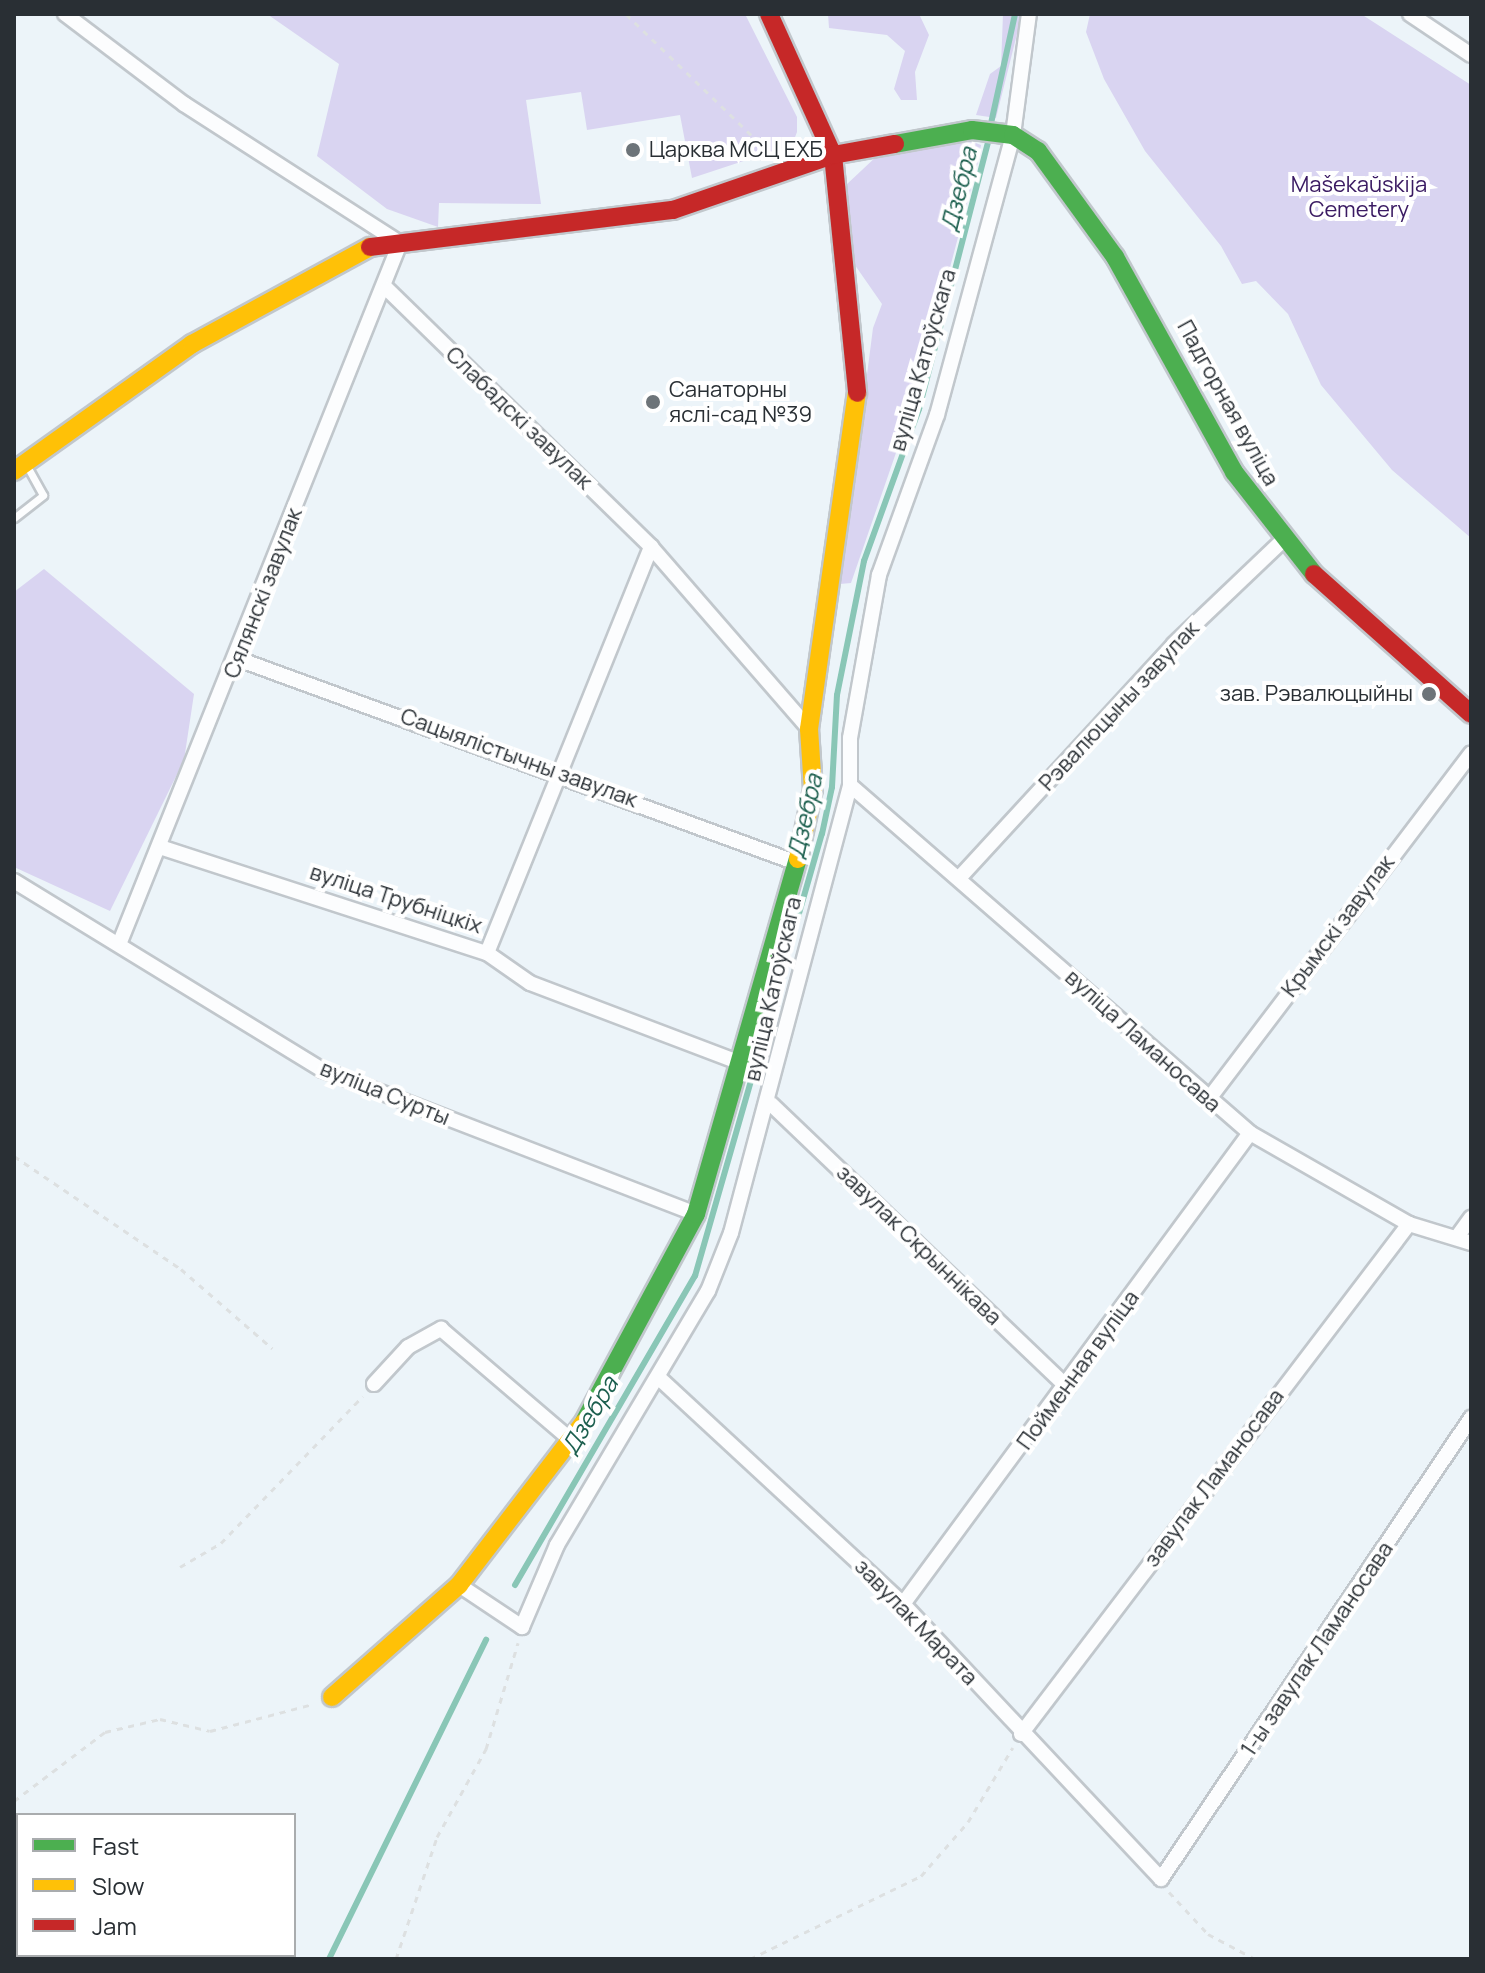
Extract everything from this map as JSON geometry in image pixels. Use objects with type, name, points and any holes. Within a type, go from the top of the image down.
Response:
[{"type":"street","points":[[65,14],[184,104],[400,243]]},
{"type":"street","name":"вуліца Катоўскага","points":[[332,1697],[459,1585],[572,1441],[696,1214],[797,863],[813,789],[809,729],[859,382],[833,155],[769,14]]},
{"type":"street","name":"вуліца Катоўскага","points":[[522,1627],[557,1545],[708,1291],[771,1104],[850,785],[850,738],[879,575],[937,415],[1007,135],[1029,14]]},
{"type":"street","points":[[1410,14],[1471,55]]},
{"type":"street","points":[[20,467],[192,344],[363,248],[673,210],[785,175],[833,155],[972,130],[1007,135]]},
{"type":"street","name":"Падгорная вуліца","points":[[1007,135],[1038,151],[1115,257],[1234,472],[1282,541],[1350,612],[1471,714]]},
{"type":"street","name":"Сялянскі завулак","points":[[120,942],[163,848],[387,289],[400,243]]},
{"type":"street","name":"Слабадскі завулак","points":[[387,289],[651,547],[809,729]]},
{"type":"street","name":"Рэвалюцыны завулак","points":[[961,876],[1164,655],[1282,541]]},
{"type":"street","points":[[487,953],[558,770],[651,547]]},
{"type":"street","name":"Сацыялістычны завулак","points":[[238,659],[558,770],[797,863]]},
{"type":"street","name":"Крымскі завулак","points":[[1208,1100],[1471,754]]},
{"type":"street","name":"вуліца Ламаносава","points":[[850,785],[961,876],[1208,1100],[1250,1133],[1409,1224],[1464,1240]]},
{"type":"street","name":"вуліца Трубніцкіх","points":[[163,848],[487,953],[530,983],[741,1063]]},
{"type":"street","name":"вуліца Сурты","points":[[14,881],[120,942],[323,1070],[696,1214]]},
{"type":"street","name":"завулак Скрыннікава","points":[[771,1104],[1067,1387]]},
{"type":"street","name":"Пойменная вуліца","points":[[903,1604],[1067,1387],[1250,1133]]},
{"type":"street","points":[[1464,1240],[1471,1218]]},
{"type":"street","name":"завулак Ламаносава","points":[[1021,1734],[1409,1224]]},
{"type":"street","points":[[374,1384],[408,1347],[441,1329],[572,1441]]},
{"type":"street","name":"завулак Марата","points":[[658,1377],[903,1604],[1021,1734],[1161,1879]]},
{"type":"street","name":"1-ы завулак Ламаносава","points":[[1161,1879],[1471,1418]]},
{"type":"street","points":[[459,1585],[522,1627]]},
{"type":"lane","points":[[14,518],[43,495],[20,467]]},
{"type":"path","points":[[626,14],[721,99],[785,175]]},
{"type":"path","points":[[14,1156],[181,1269],[272,1348]]},
{"type":"path","points":[[180,1567],[221,1543],[374,1384]]},
{"type":"path","points":[[396,1959],[437,1837],[486,1749],[522,1627]]},
{"type":"path","points":[[14,1801],[105,1732],[160,1719],[210,1731],[332,1697]]},
{"type":"path","points":[[750,1959],[921,1876],[968,1822],[1021,1734]]},
{"type":"path","points":[[1161,1879],[1208,1934],[1255,1959]]},
{"type":"green space","points":[[267,14],[745,14],[797,117],[797,132],[792,145],[692,178],[680,115],[587,130],[581,92],[526,100],[541,204],[439,203],[438,227],[387,209],[317,156],[339,64]]},
{"type":"green space","points":[[828,14],[919,14],[929,35],[915,72],[917,100],[901,100],[894,89],[905,51],[887,35],[829,28]]},
{"type":"green space","points":[[1003,14],[1022,14],[996,118],[976,115],[990,74],[1001,66]]},
{"type":"green space","name":"Mašekaŭskija Cemetery","points":[[1090,14],[1361,14],[1471,85],[1471,538],[1392,470],[1321,385],[1288,314],[1256,281],[1242,284],[1221,246],[1145,151],[1104,79],[1086,32]]},
{"type":"green space","points":[[973,142],[981,145],[978,162],[917,392],[851,583],[840,584],[873,328],[882,304],[850,258],[846,185],[878,155]]},
{"type":"green space","points":[[44,569],[194,694],[184,760],[110,911],[14,867],[14,592]]},
{"type":"waterway","name":"Дзебра","points":[[990,128],[1015,14]]},
{"type":"waterway","name":"Дзебра","points":[[515,1585],[695,1276],[822,834],[832,787],[837,695],[864,561],[919,409],[989,139]]},
{"type":"waterway","name":"Дзебра","points":[[329,1959],[486,1640]]},
{"type":"traffic: fast","points":[[895,144],[972,130],[1013,135],[1038,151],[1115,257],[1234,472],[1314,574]]},
{"type":"traffic: fast","points":[[584,1422],[696,1214],[798,859]]},
{"type":"traffic: slow","points":[[14,471],[192,344],[370,247]]},
{"type":"traffic: slow","points":[[798,859],[813,789],[809,729],[857,393]]},
{"type":"traffic: slow","points":[[332,1697],[459,1585],[584,1422]]},
{"type":"traffic: jam","points":[[769,14],[833,155],[857,393]]},
{"type":"traffic: jam","points":[[370,247],[673,210],[833,155],[895,144]]},
{"type":"traffic: jam","points":[[1314,574],[1471,714]]},
{"type":"place","name":"Царква МСЦ ЕХБ","points":[[633,150]]},
{"type":"place","name":"Санаторны яслі-сад №39","points":[[653,402]]},
{"type":"place","name":"зав. Рэвалюцыйны","points":[[1429,694]]}]
